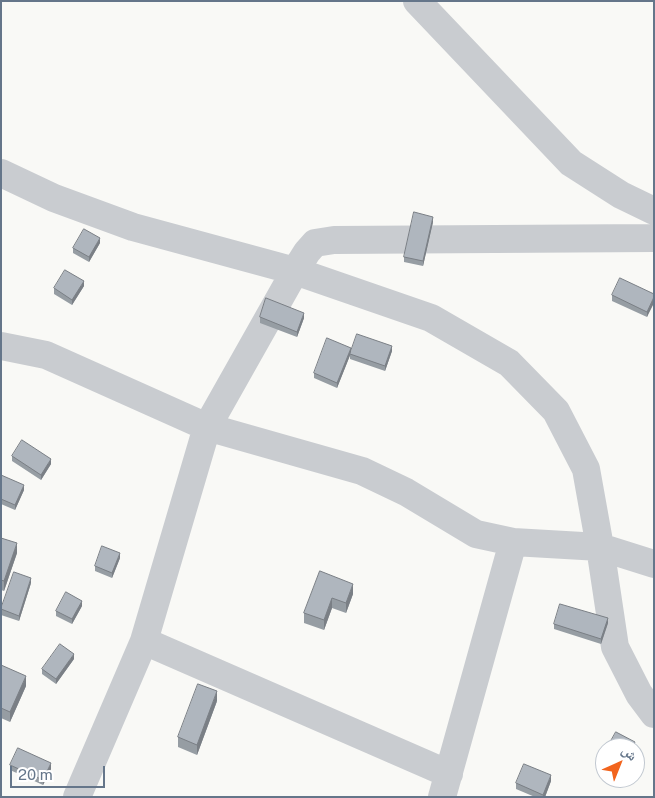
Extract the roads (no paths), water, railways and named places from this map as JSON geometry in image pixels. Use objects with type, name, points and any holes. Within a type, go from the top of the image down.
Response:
[{"type":"street","points":[[417,1],[571,163],[622,194],[654,210]]},
{"type":"street","points":[[1,173],[54,198],[133,227],[295,271],[431,318],[510,363],[556,411],[586,469],[616,647],[639,694],[654,714]]},
{"type":"street","points":[[77,797],[144,641],[207,427],[295,271],[315,243],[334,240],[654,238]]},
{"type":"street","points":[[1,346],[46,355],[207,427],[362,471],[406,492],[476,534],[513,542],[600,547],[654,564]]},
{"type":"street","points":[[144,641],[445,785],[513,542]]}]
